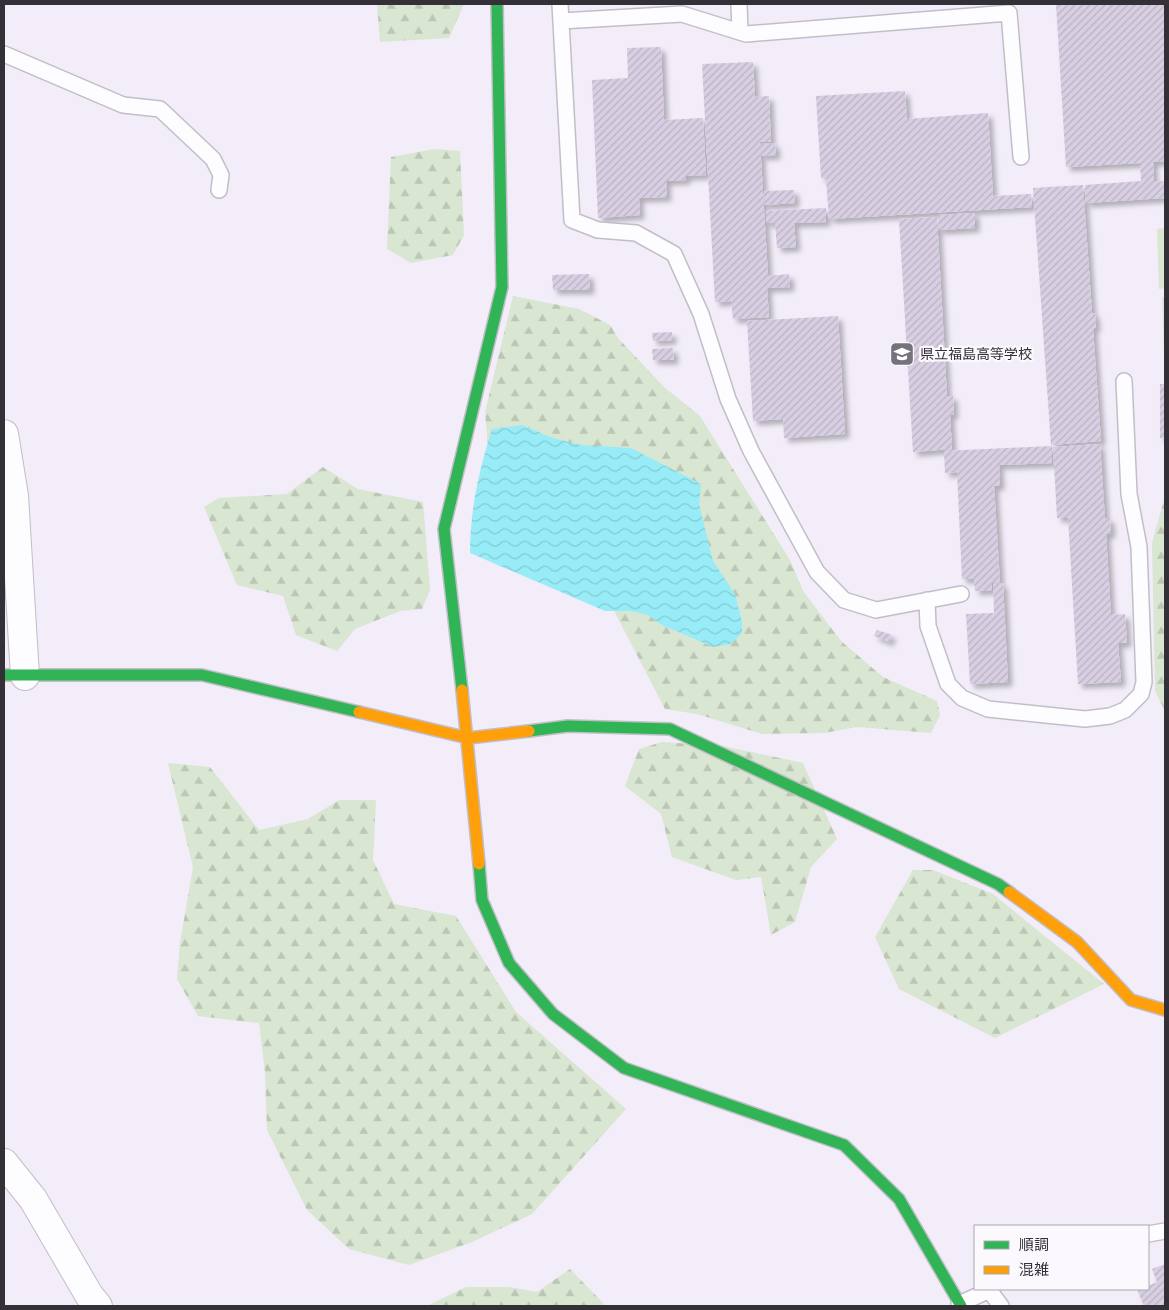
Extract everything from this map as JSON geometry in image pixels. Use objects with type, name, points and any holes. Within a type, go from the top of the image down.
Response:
[{"type":"street","points":[[497,4],[502,287],[444,529],[468,738],[482,900],[509,963],[553,1014],[624,1068],[673,1088],[844,1145],[899,1199],[960,1305]]},
{"type":"street","points":[[4,434],[14,496],[15,675],[202,675],[468,738],[568,726],[670,729],[998,884],[1077,942],[1132,1000],[1165,1010]]},
{"type":"street","points":[[4,1163],[33,1199],[89,1296],[98,1306]]},
{"type":"lane","points":[[560,4],[572,220],[598,230],[636,233],[674,254],[701,314],[728,399],[743,434],[817,572],[844,600],[876,610],[961,594]]},
{"type":"lane","points":[[739,4],[740,32]]},
{"type":"lane","points":[[561,21],[682,14],[688,10],[746,34],[1009,13],[1021,157]]},
{"type":"lane","points":[[4,54],[123,105],[160,109],[213,159],[221,175],[219,190]]},
{"type":"lane","points":[[928,600],[928,626],[948,684],[962,698],[988,709],[1085,719],[1110,716],[1125,710],[1141,694],[1144,682],[1138,547],[1129,494],[1124,381]]},
{"type":"lane","points":[[1149,1234],[1165,1231]]},
{"type":"lane","points":[[960,1305],[988,1290]]},
{"type":"lane","points":[[991,1290],[1001,1306]]},
{"type":"green space","points":[[377,4],[464,4],[449,38],[380,42]]},
{"type":"green space","points":[[434,149],[460,151],[464,235],[453,255],[411,263],[387,249],[391,157]]},
{"type":"green space","points":[[1165,228],[1165,288],[1159,289],[1157,229]]},
{"type":"green space","points":[[513,296],[579,309],[610,325],[618,338],[664,387],[700,416],[790,560],[803,591],[841,641],[883,677],[937,701],[940,715],[931,733],[857,727],[824,733],[762,734],[697,714],[665,709],[610,603],[488,446],[485,412]]},
{"type":"green space","points":[[1162,297],[1165,297],[1165,357],[1164,357]]},
{"type":"green space","points":[[323,467],[358,489],[423,502],[430,590],[422,609],[400,611],[355,629],[337,651],[296,635],[283,596],[237,585],[204,507],[219,498],[287,494]]},
{"type":"green space","points":[[1165,496],[1165,711],[1155,691],[1152,543]]},
{"type":"green space","points":[[662,742],[723,746],[803,763],[837,839],[811,867],[795,922],[771,935],[761,877],[736,880],[672,857],[661,814],[625,786],[639,749]]},
{"type":"green space","points":[[168,763],[210,767],[259,830],[308,819],[339,800],[376,800],[373,860],[394,904],[456,916],[516,1012],[626,1109],[532,1214],[472,1242],[409,1265],[349,1249],[307,1210],[267,1130],[265,1072],[259,1023],[198,1016],[177,979],[180,943],[193,867]]},
{"type":"green space","points":[[913,870],[933,870],[993,894],[1104,984],[995,1038],[899,989],[875,937]]},
{"type":"green space","points":[[570,1269],[606,1306],[427,1306],[466,1287],[509,1287],[537,1292]]},
{"type":"water","points":[[522,425],[553,438],[581,445],[631,448],[701,484],[699,504],[713,561],[735,594],[742,621],[742,633],[731,644],[713,647],[662,625],[648,615],[631,611],[605,611],[470,553],[470,537],[476,490],[492,429]]},
{"type":"building","points":[[1056,4],[1165,4],[1165,161],[1153,162],[1154,182],[1165,181],[1165,198],[1086,203],[1085,185],[1141,181],[1140,163],[1066,167]]},
{"type":"building","points":[[661,47],[664,120],[703,118],[706,175],[686,176],[686,180],[666,181],[667,197],[639,198],[640,215],[598,218],[592,80],[628,78],[627,48]]},
{"type":"building","points":[[753,62],[755,97],[769,96],[771,142],[760,142],[768,276],[789,274],[790,287],[767,288],[769,317],[733,319],[731,301],[715,302],[702,64]]},
{"type":"building","points":[[905,91],[907,119],[988,113],[993,196],[1031,194],[1032,207],[829,219],[826,178],[821,178],[816,96]]},
{"type":"building","points":[[775,143],[776,155],[762,156],[761,144]]},
{"type":"building","points":[[1083,185],[1092,313],[1095,313],[1096,327],[1093,329],[1101,441],[1051,445],[1033,188]]},
{"type":"building","points":[[794,190],[795,203],[765,205],[764,191]]},
{"type":"building","points":[[826,208],[826,222],[794,223],[796,247],[777,248],[775,223],[766,223],[766,211]]},
{"type":"building","points":[[975,213],[975,228],[939,230],[938,215]]},
{"type":"building","points":[[937,217],[947,396],[953,396],[954,414],[950,415],[952,449],[913,452],[899,219]]},
{"type":"building","points":[[589,274],[590,290],[553,290],[552,275]]},
{"type":"building","points":[[838,316],[845,434],[784,438],[783,419],[753,421],[747,321]]},
{"type":"building","points":[[672,332],[672,340],[653,341],[652,333]]},
{"type":"building","points":[[673,348],[674,360],[653,360],[652,349]]},
{"type":"building","points":[[1160,384],[1165,384],[1165,438],[1160,438]]},
{"type":"building","points":[[1100,444],[1105,519],[1110,518],[1111,534],[1106,534],[1111,615],[1125,614],[1127,643],[1118,643],[1121,682],[1078,684],[1068,518],[1057,518],[1053,447]]},
{"type":"building","points":[[1052,446],[1052,463],[999,465],[1000,486],[994,486],[1000,582],[992,583],[992,590],[975,591],[974,579],[962,579],[957,472],[945,473],[944,451]]},
{"type":"building","points":[[1003,583],[1008,682],[970,684],[966,614],[994,613],[993,584]]},
{"type":"building","points":[[877,630],[892,635],[889,642],[874,636]]},
{"type":"building","points":[[1165,1264],[1165,1306],[1144,1306],[1137,1290],[1149,1290],[1149,1286],[1157,1282],[1152,1269]]},
{"type":"traffic: fast","points":[[462,690],[444,529],[502,287],[497,4]]},
{"type":"traffic: fast","points":[[4,675],[202,675],[359,712]]},
{"type":"traffic: fast","points":[[529,731],[568,726],[670,729],[998,884],[1009,892]]},
{"type":"traffic: fast","points":[[479,864],[482,900],[509,963],[553,1014],[624,1068],[844,1145],[899,1199],[961,1306]]},
{"type":"traffic: slow","points":[[462,690],[479,864]]},
{"type":"traffic: slow","points":[[359,712],[468,738],[529,731]]},
{"type":"traffic: slow","points":[[1009,892],[1077,942],[1131,1000],[1165,1010]]},
{"type":"place","name":"県立福島高等学校","points":[[902,354]]}]
